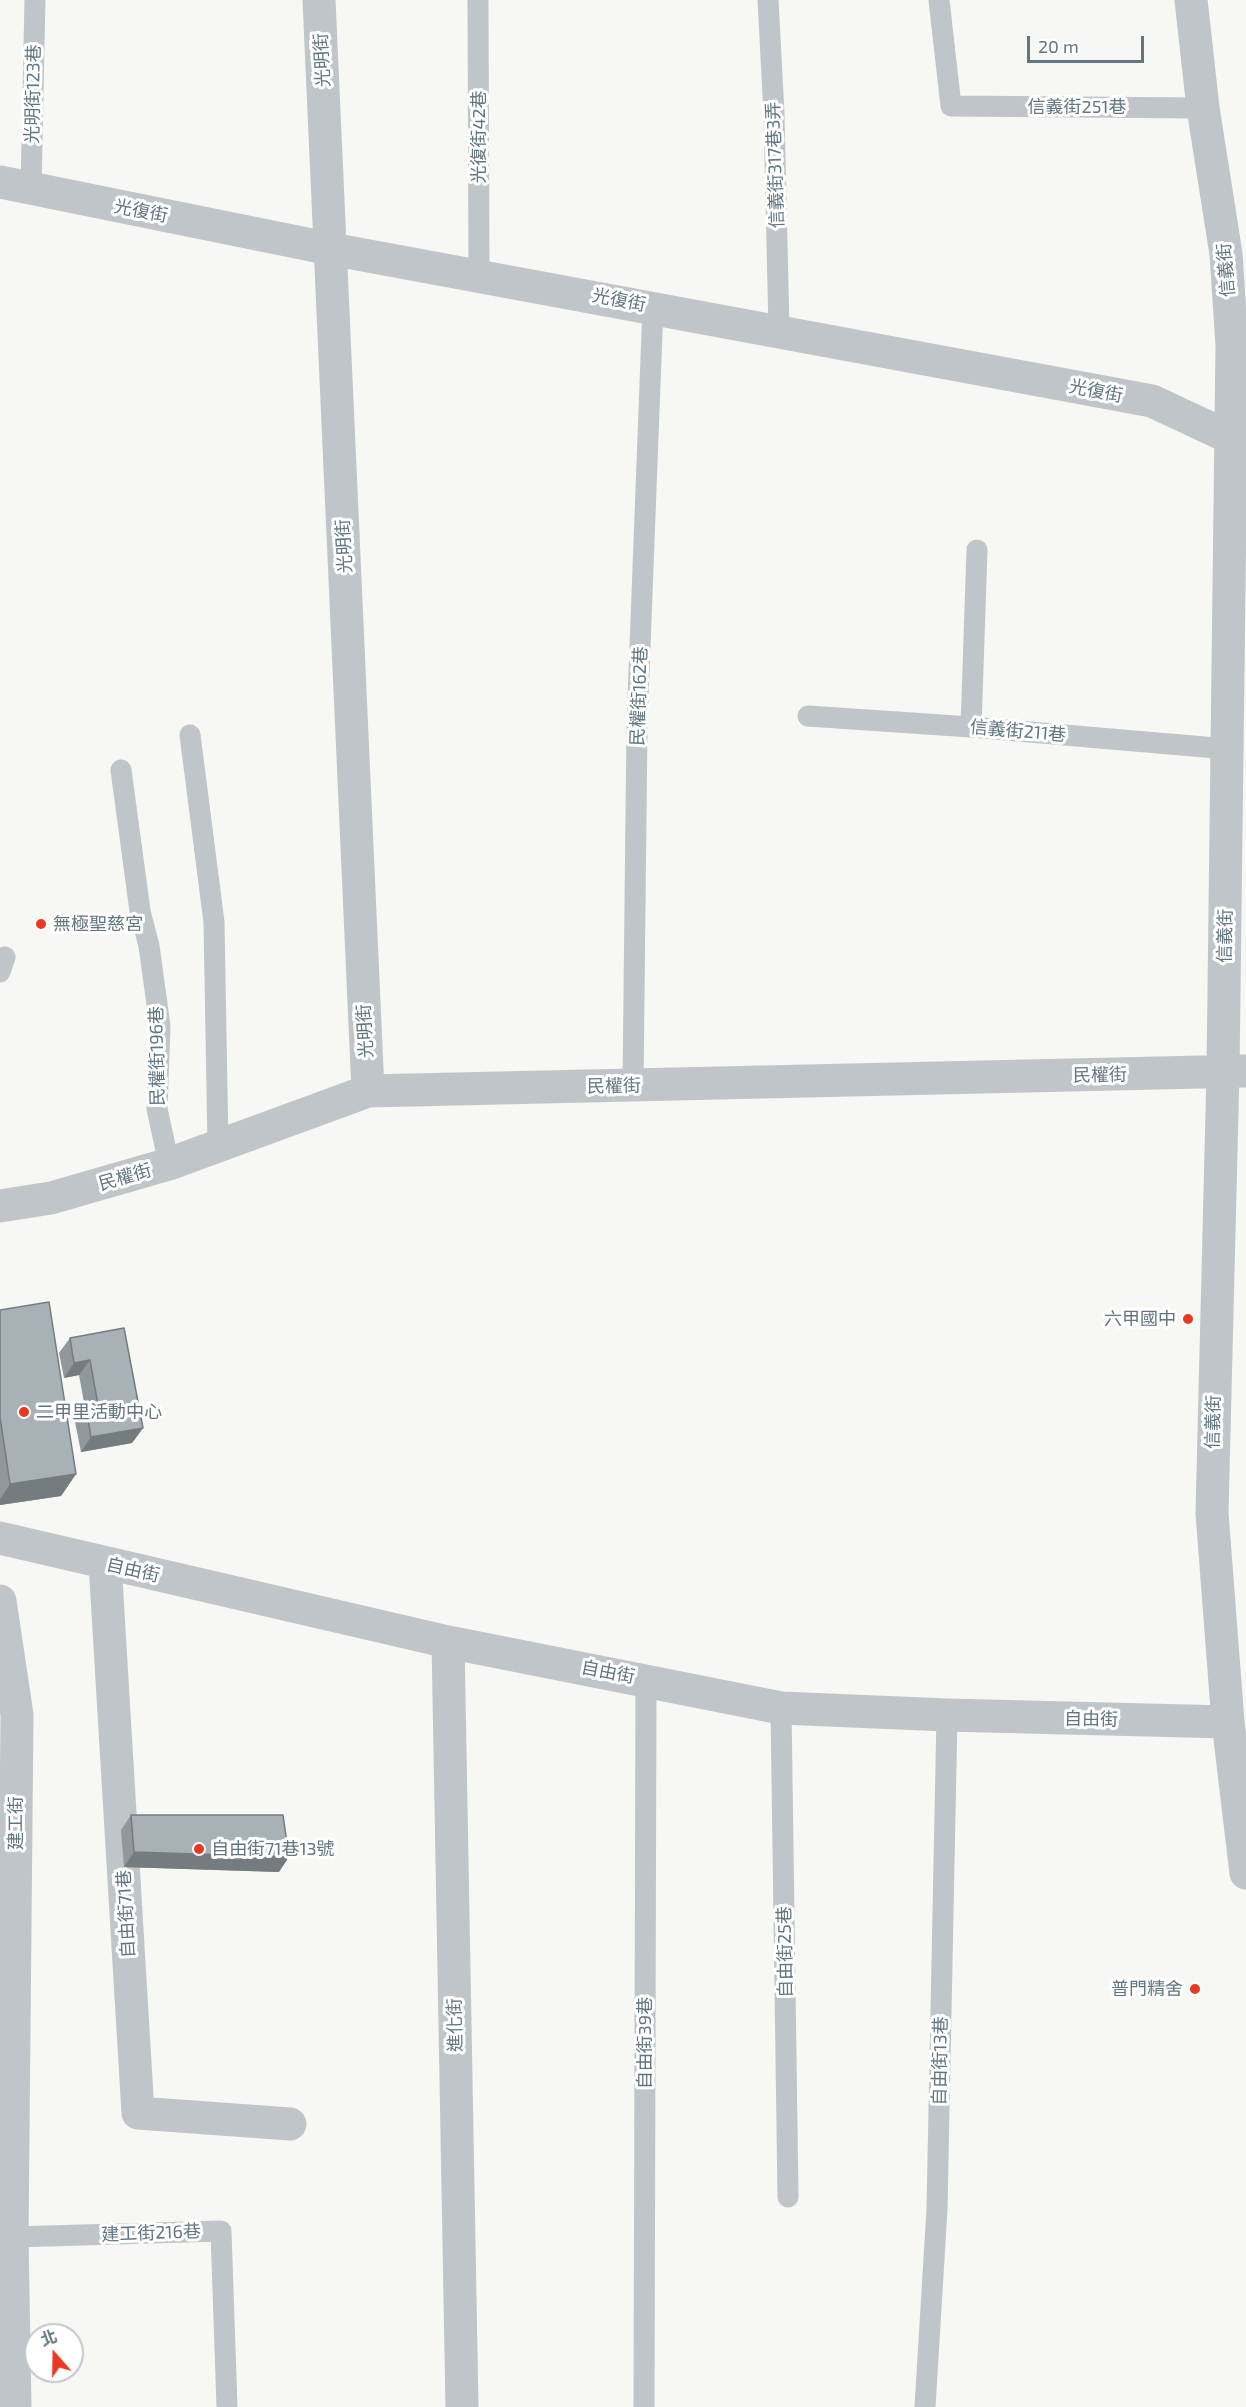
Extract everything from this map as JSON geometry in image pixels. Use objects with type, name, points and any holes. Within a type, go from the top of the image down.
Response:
[{"type":"street","name":"光明街","points":[[319,0],[368,1091]]},
{"type":"street","name":"信義街","points":[[1191,0],[1203,108],[1236,254],[1231,438],[1237,669],[1228,749],[1234,1071],[1212,1513],[1228,1722],[1246,1873]]},
{"type":"street","name":"光復街","points":[[15,185],[331,249],[653,306],[1152,401],[1231,438]]},
{"type":"street","name":"民權街","points":[[0,1206],[51,1198],[169,1164],[368,1091],[1234,1071]]},
{"type":"street","name":"自由街","points":[[0,1538],[448,1642],[646,1679],[782,1708],[947,1715],[1228,1722]]},
{"type":"street","name":"自由街71巷","points":[[105,1563],[138,2113],[290,2124]]},
{"type":"street","name":"建工街","points":[[0,1601],[17,1714],[12,2237],[15,2407]]},
{"type":"street","name":"進化街","points":[[448,1642],[462,2407]]},
{"type":"lane","name":"光明街123巷","points":[[15,185],[35,0]]},
{"type":"lane","name":"光復街42巷","points":[[478,0],[479,274]]},
{"type":"lane","name":"信義街317巷3弄","points":[[768,0],[774,114],[779,330]]},
{"type":"lane","name":"信義街251巷","points":[[939,0],[951,106],[1203,108]]},
{"type":"lane","name":"民權街162巷","points":[[633,1086],[637,725],[653,306]]},
{"type":"lane","points":[[971,727],[977,550]]},
{"type":"lane","name":"信義街211巷","points":[[808,716],[971,727],[1228,749]]},
{"type":"lane","points":[[190,735],[214,922],[218,1146]]},
{"type":"lane","name":"民權街196巷","points":[[121,770],[140,911],[149,946],[160,1026],[157,1109],[169,1164]]},
{"type":"lane","name":"自由街39巷","points":[[645,2407],[646,1679]]},
{"type":"lane","name":"自由街25巷","points":[[782,1708],[788,2197]]},
{"type":"lane","name":"自由街13巷","points":[[925,2407],[937,2209],[947,1715]]},
{"type":"lane","name":"建工街216巷","points":[[12,2237],[221,2231],[227,2407]]},
{"type":"building","name":"二甲里活動中心","points":[[49,1302],[76,1474],[10,1484],[0,1417],[0,1310]]},
{"type":"building","points":[[124,1328],[143,1428],[91,1437],[86,1407],[98,1405],[90,1360],[74,1363],[70,1338]]},
{"type":"building","points":[[131,1815],[283,1815],[289,1857],[134,1852]]},
{"type":"place","name":"無極聖慈宮","points":[[41,924]]},
{"type":"place","name":"六甲國中","points":[[1188,1319]]},
{"type":"place","name":"二甲里活動中心","points":[[24,1412]]},
{"type":"place","name":"自由街71巷13號","points":[[199,1849]]},
{"type":"place","name":"普門精舍","points":[[1195,1989]]}]
